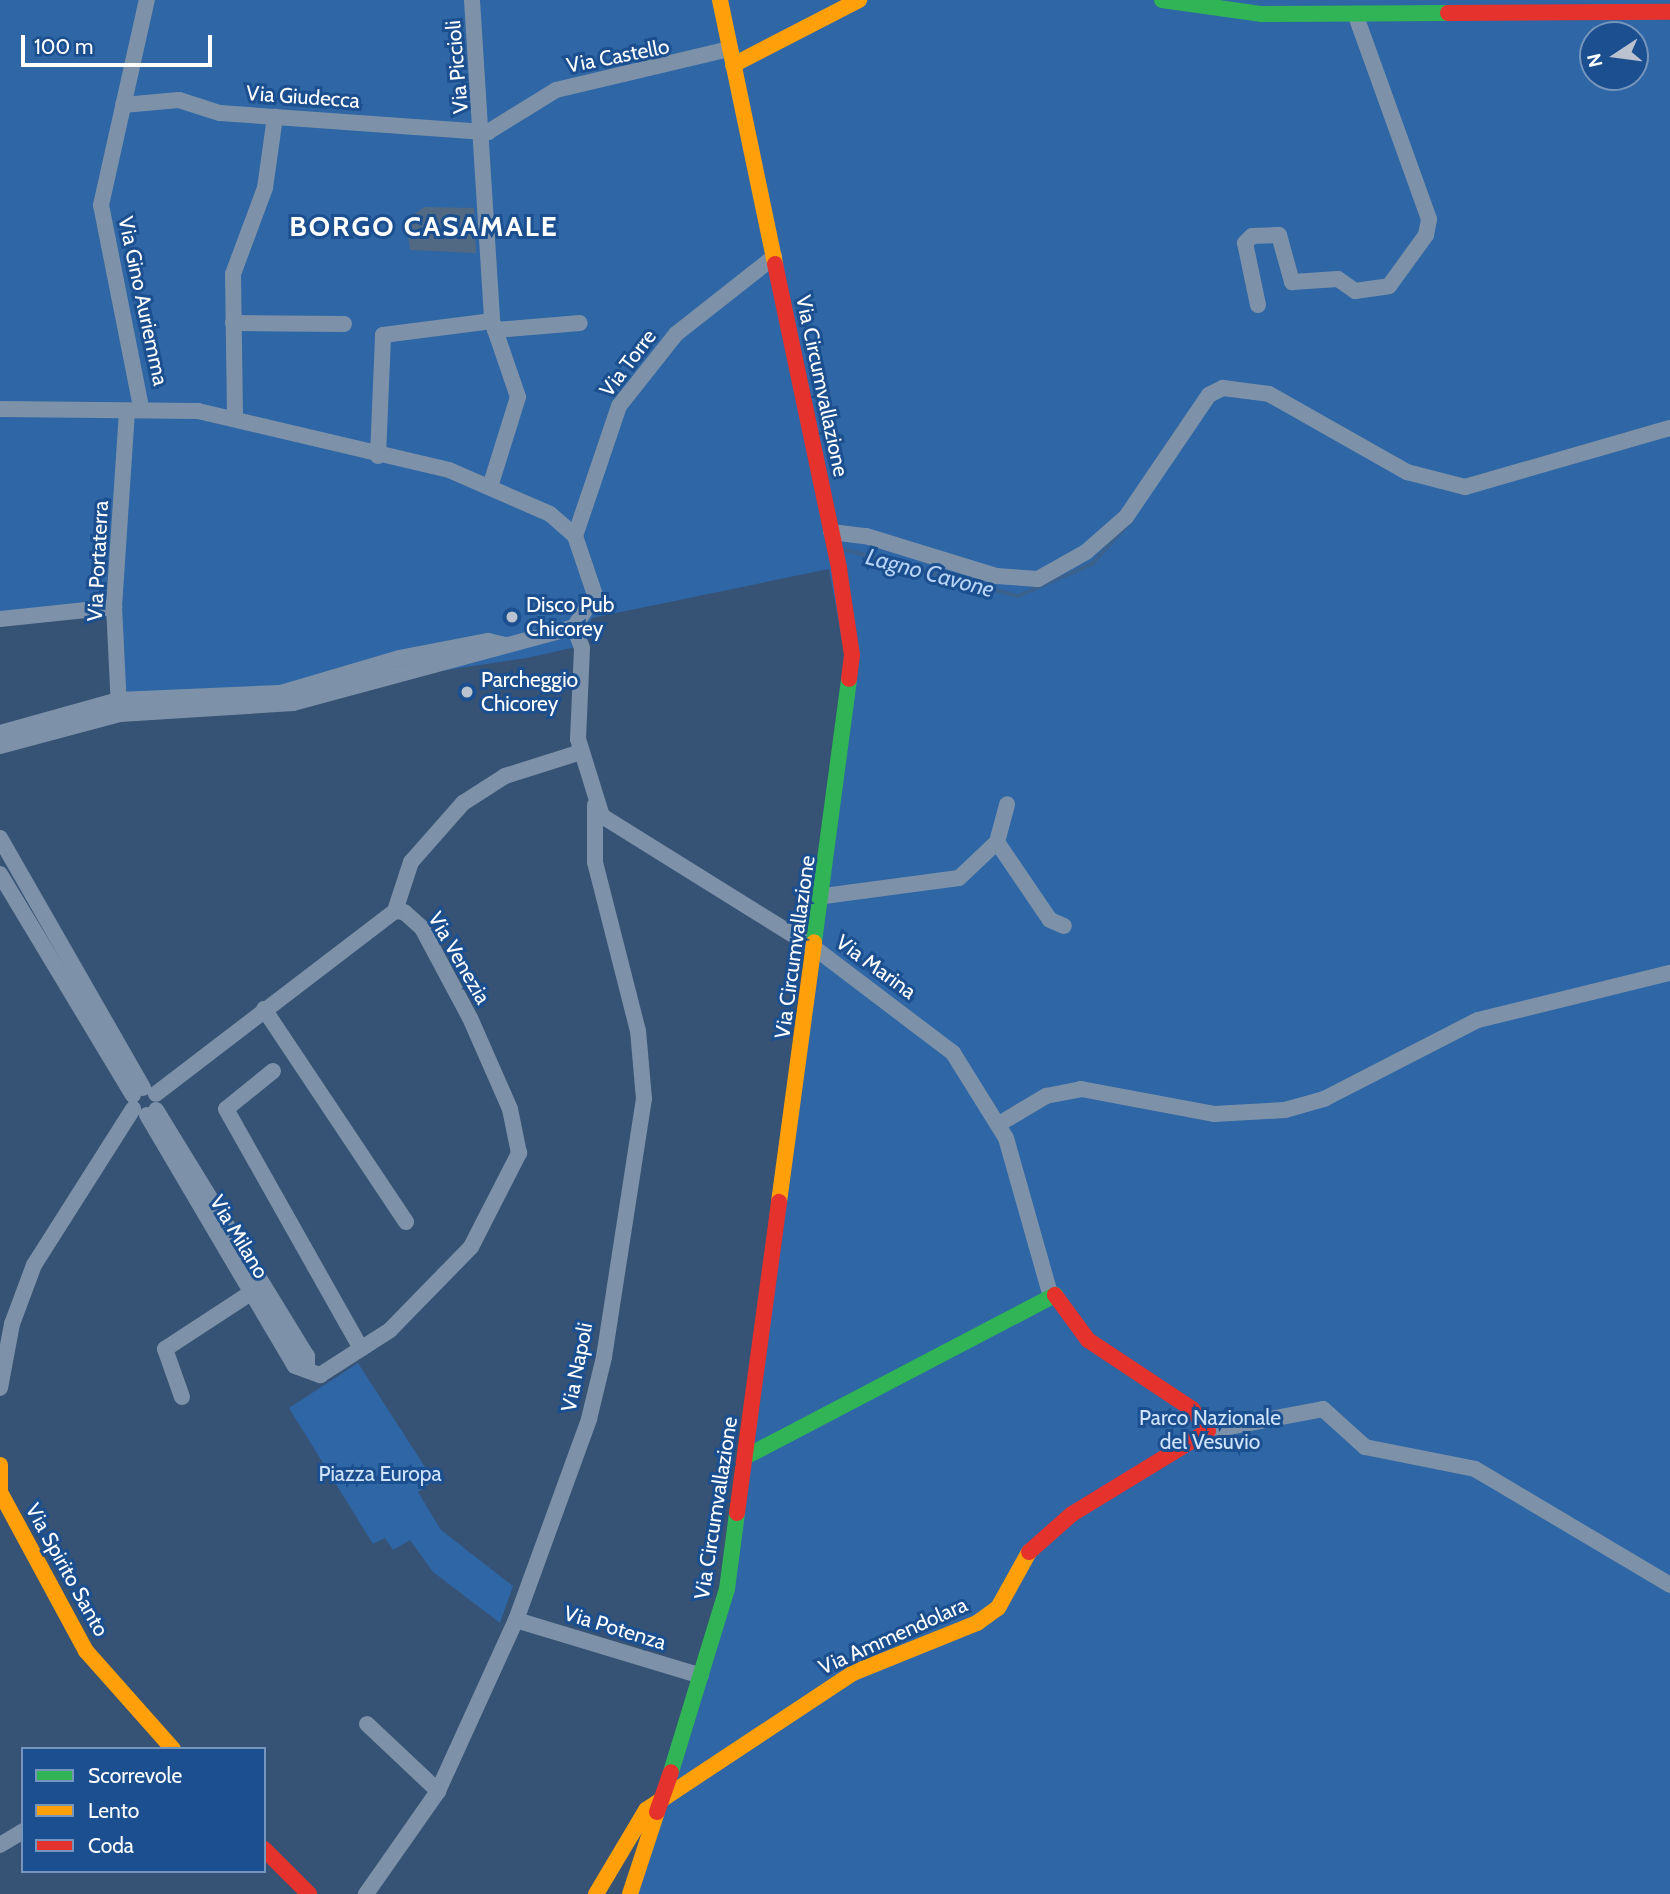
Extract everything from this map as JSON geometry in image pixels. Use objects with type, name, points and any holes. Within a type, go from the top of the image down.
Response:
[{"type":"street","name":"Via Gino Auriemma","points":[[134,408],[101,205],[147,0]]},
{"type":"street","name":"Via Piccioli","points":[[472,0],[483,130],[479,167],[492,240],[494,325],[517,397],[490,487]]},
{"type":"street","name":"Via Circumvallazione","points":[[630,1894],[727,1589],[824,896],[852,655],[833,539],[720,0]]},
{"type":"street","points":[[733,65],[859,0]]},
{"type":"street","points":[[1162,0],[1262,14],[1629,7],[1670,12]]},
{"type":"street","points":[[1258,304],[1245,243],[1252,236],[1279,235],[1292,282],[1338,279],[1355,291],[1389,286],[1424,243],[1429,219],[1355,14]]},
{"type":"street","name":"Via Castello","points":[[483,130],[508,125],[556,90],[730,49]]},
{"type":"street","name":"Via Giudecca","points":[[123,105],[179,100],[213,112],[483,130]]},
{"type":"street","points":[[235,416],[233,274],[265,188],[275,117]]},
{"type":"street","name":"Via Torre","points":[[575,536],[620,406],[676,334],[774,257]]},
{"type":"street","points":[[233,323],[344,324]]},
{"type":"street","points":[[378,456],[383,335],[494,325],[580,323]]},
{"type":"street","points":[[833,539],[866,536],[1021,582],[1038,579],[1086,552],[1126,517],[1209,395],[1223,388],[1269,394],[1406,472],[1465,487],[1670,428]]},
{"type":"street","points":[[0,409],[134,408],[235,416],[490,487],[550,513],[575,536],[595,595],[575,627],[505,645],[488,641],[399,658],[281,694],[119,707],[0,733]]},
{"type":"street","name":"Via Portaterra","points":[[119,707],[114,607],[134,408]]},
{"type":"street","points":[[0,619],[114,607]]},
{"type":"street","name":"Via Napoli","points":[[366,1894],[438,1791],[516,1620],[589,1419],[644,1099],[638,1031],[595,862],[595,805],[581,752],[575,705],[582,648],[575,627]]},
{"type":"street","points":[[0,746],[119,707]]},
{"type":"street","points":[[395,911],[405,871],[463,803],[506,776],[581,752]]},
{"type":"street","points":[[824,896],[959,878],[997,842],[1007,804]]},
{"type":"street","name":"Via Marina","points":[[595,805],[616,827],[816,949],[953,1053],[999,1124]]},
{"type":"street","name":"Via Milano","points":[[0,838],[145,1102],[249,1294],[295,1366],[307,1370],[307,1356],[145,1102],[0,874]]},
{"type":"street","points":[[997,842],[1050,920],[1064,926]]},
{"type":"street","name":"Via Venezia","points":[[0,1388],[12,1324],[34,1265],[145,1102],[395,911],[412,916],[446,970],[510,1109],[519,1153],[487,1224],[415,1308],[361,1349]]},
{"type":"street","points":[[1050,1294],[999,1124],[1046,1096],[1080,1089],[1214,1114],[1285,1110],[1324,1099],[1478,1020],[1670,973]]},
{"type":"street","points":[[264,1009],[406,1222]]},
{"type":"street","points":[[273,1071],[226,1109],[361,1349],[320,1375],[307,1370]]},
{"type":"street","points":[[182,1397],[165,1349],[249,1294]]},
{"type":"street","points":[[747,1456],[1050,1294],[1066,1299],[1088,1340],[1192,1409],[1208,1431],[1323,1409],[1365,1447],[1475,1469],[1670,1585]]},
{"type":"street","name":"Via Ammendolara","points":[[596,1894],[646,1810],[853,1673],[977,1623],[998,1608],[1027,1553],[1072,1514],[1208,1431]]},
{"type":"street","name":"Via Spirito Santo","points":[[0,1465],[0,1492],[86,1651],[165,1746]]},
{"type":"street","name":"Via Potenza","points":[[516,1620],[701,1676]]},
{"type":"street","points":[[368,1724],[438,1791]]},
{"type":"street","points":[[0,1845],[21,1832]]},
{"type":"street","points":[[266,1851],[309,1894]]},
{"type":"green space","name":"Parco Nazionale del Vesuvio","points":[[0,0],[1670,0],[1670,1894],[623,1894],[727,1574],[845,657],[829,569],[592,618],[576,647],[527,658],[124,718],[106,615],[0,624]]},
{"type":"green space","name":"Piazza Europa","points":[[358,1363],[434,1481],[418,1492],[441,1530],[513,1586],[500,1623],[433,1572],[410,1540],[393,1550],[385,1538],[373,1544],[289,1408]]},
{"type":"building","points":[[425,207],[474,208],[476,253],[410,250],[406,219]]},
{"type":"waterway","name":"Lagno Cavone","points":[[846,550],[1018,596],[1092,564],[1132,520]]},
{"type":"traffic: fast","points":[[1162,0],[1262,14],[1448,13]]},
{"type":"traffic: fast","points":[[814,942],[849,679]]},
{"type":"traffic: fast","points":[[747,1456],[1055,1295]]},
{"type":"traffic: fast","points":[[671,1772],[727,1589],[737,1513]]},
{"type":"traffic: slow","points":[[720,0],[775,264]]},
{"type":"traffic: slow","points":[[733,65],[859,0]]},
{"type":"traffic: slow","points":[[779,1202],[814,942]]},
{"type":"traffic: slow","points":[[0,1465],[0,1492],[86,1651],[171,1747]]},
{"type":"traffic: slow","points":[[596,1894],[646,1810],[853,1673],[977,1623],[998,1608],[1029,1552]]},
{"type":"traffic: slow","points":[[630,1894],[657,1812]]},
{"type":"traffic: jam","points":[[1448,13],[1670,12]]},
{"type":"traffic: jam","points":[[775,264],[839,569],[852,655],[849,679]]},
{"type":"traffic: jam","points":[[737,1513],[779,1202]]},
{"type":"traffic: jam","points":[[1029,1552],[1072,1514],[1208,1431],[1192,1409],[1088,1340],[1055,1295]]},
{"type":"traffic: jam","points":[[657,1812],[671,1772]]},
{"type":"traffic: jam","points":[[266,1851],[309,1894]]},
{"type":"place","name":"Disco Pub Chicorey","points":[[512,617]]},
{"type":"place","name":"Parcheggio Chicorey","points":[[467,692]]},
{"type":"district","name":"BORGO CASAMALE","points":[[424,226]]}]
